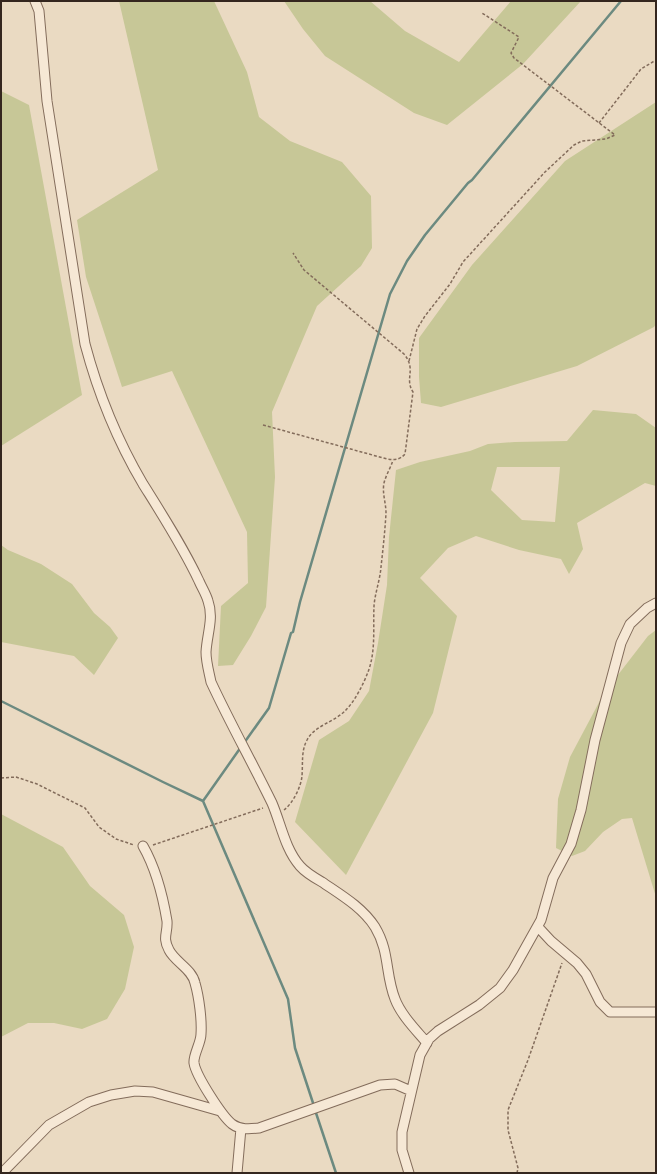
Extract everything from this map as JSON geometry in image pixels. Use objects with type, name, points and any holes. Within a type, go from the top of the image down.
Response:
[{"type":"street","points":[[35,1],[39,11],[48,109],[85,344],[94,378],[109,416],[142,482],[176,536],[208,601],[211,618],[206,652],[207,666],[211,682],[272,805],[288,847],[300,866],[350,901],[363,912],[375,927],[384,947],[390,983],[395,1000],[405,1016],[427,1043]]},
{"type":"street","points":[[408,1173],[402,1150],[402,1132],[420,1055],[427,1043],[438,1031],[479,1005],[500,988],[513,970],[538,927],[553,878],[572,844],[581,810],[594,740],[621,643],[630,624],[647,608],[656,602]]},
{"type":"street","points":[[143,846],[155,873],[167,923],[165,940],[170,952],[186,968],[195,980],[202,1035],[194,1062],[200,1078],[220,1111],[233,1125],[245,1129],[259,1128],[380,1085],[395,1084],[411,1091]]},
{"type":"street","points":[[538,927],[550,942],[577,962],[586,974],[600,1002],[610,1012],[656,1012]]},
{"type":"street","points":[[2,1173],[49,1125],[89,1102],[111,1095],[135,1092],[153,1092],[220,1111]]},
{"type":"street","points":[[237,1173],[242,1128]]},
{"type":"path","points":[[409,361],[417,329],[425,316],[450,284],[463,262],[545,172],[574,145],[582,141],[606,139],[615,135],[514,58],[511,53],[519,37],[482,13]]},
{"type":"path","points":[[599,123],[641,69],[656,60]]},
{"type":"path","points":[[263,425],[393,460],[401,458],[405,454],[413,392],[410,386],[411,368],[409,361],[404,354],[304,270],[293,253]]},
{"type":"path","points":[[277,816],[288,807],[299,787],[302,777],[303,748],[308,738],[316,729],[345,712],[354,701],[368,673],[372,661],[374,645],[374,604],[381,570],[386,511],[384,483],[393,460]]},
{"type":"path","points":[[1,778],[16,777],[37,784],[85,808],[99,827],[116,839],[138,847],[154,845],[272,805]]},
{"type":"path","points":[[517,1173],[518,1168],[508,1130],[508,1110],[528,1060],[562,965],[562,951]]},
{"type":"green space","points":[[119,1],[214,1],[247,72],[259,117],[290,141],[342,162],[371,196],[372,248],[361,266],[317,306],[272,412],[275,477],[266,607],[251,636],[233,665],[218,666],[221,606],[248,583],[247,532],[172,371],[122,387],[86,277],[77,220],[158,170]]},
{"type":"green space","points":[[284,1],[370,1],[405,31],[459,62],[511,1],[581,1],[523,64],[447,125],[414,113],[325,56],[303,29]]},
{"type":"green space","points":[[1,91],[29,105],[82,395],[1,446]]},
{"type":"green space","points":[[656,102],[656,324],[654,327],[577,366],[441,407],[421,403],[419,338],[472,265],[565,161]]},
{"type":"green space","points":[[593,410],[636,414],[656,428],[656,486],[645,483],[577,523],[583,549],[569,574],[561,559],[519,550],[476,536],[448,548],[420,578],[457,616],[433,713],[346,875],[295,822],[319,740],[349,721],[369,691],[387,585],[389,537],[396,470],[420,462],[470,451],[488,444],[567,441]],"holes":[[[497,467],[560,467],[555,522],[522,520],[491,490]]]},
{"type":"green space","points":[[1,545],[8,550],[41,564],[72,584],[94,613],[110,627],[118,638],[94,675],[74,656],[1,642]]},
{"type":"green space","points":[[656,630],[656,897],[632,818],[622,819],[603,832],[585,851],[572,856],[556,848],[558,799],[570,757],[604,693],[648,636]]},
{"type":"green space","points":[[1,814],[63,847],[90,886],[124,915],[134,947],[125,989],[107,1019],[82,1029],[54,1023],[28,1023],[1,1037]]},
{"type":"waterway","points":[[244,743],[269,708],[291,633],[293,632],[300,602],[390,294],[407,261],[425,235],[621,1]]},
{"type":"waterway","points":[[1,701],[203,801],[288,999],[295,1048],[314,1106]]},
{"type":"waterway","points":[[203,801],[241,747]]},
{"type":"waterway","points":[[315,1110],[336,1173]]}]
